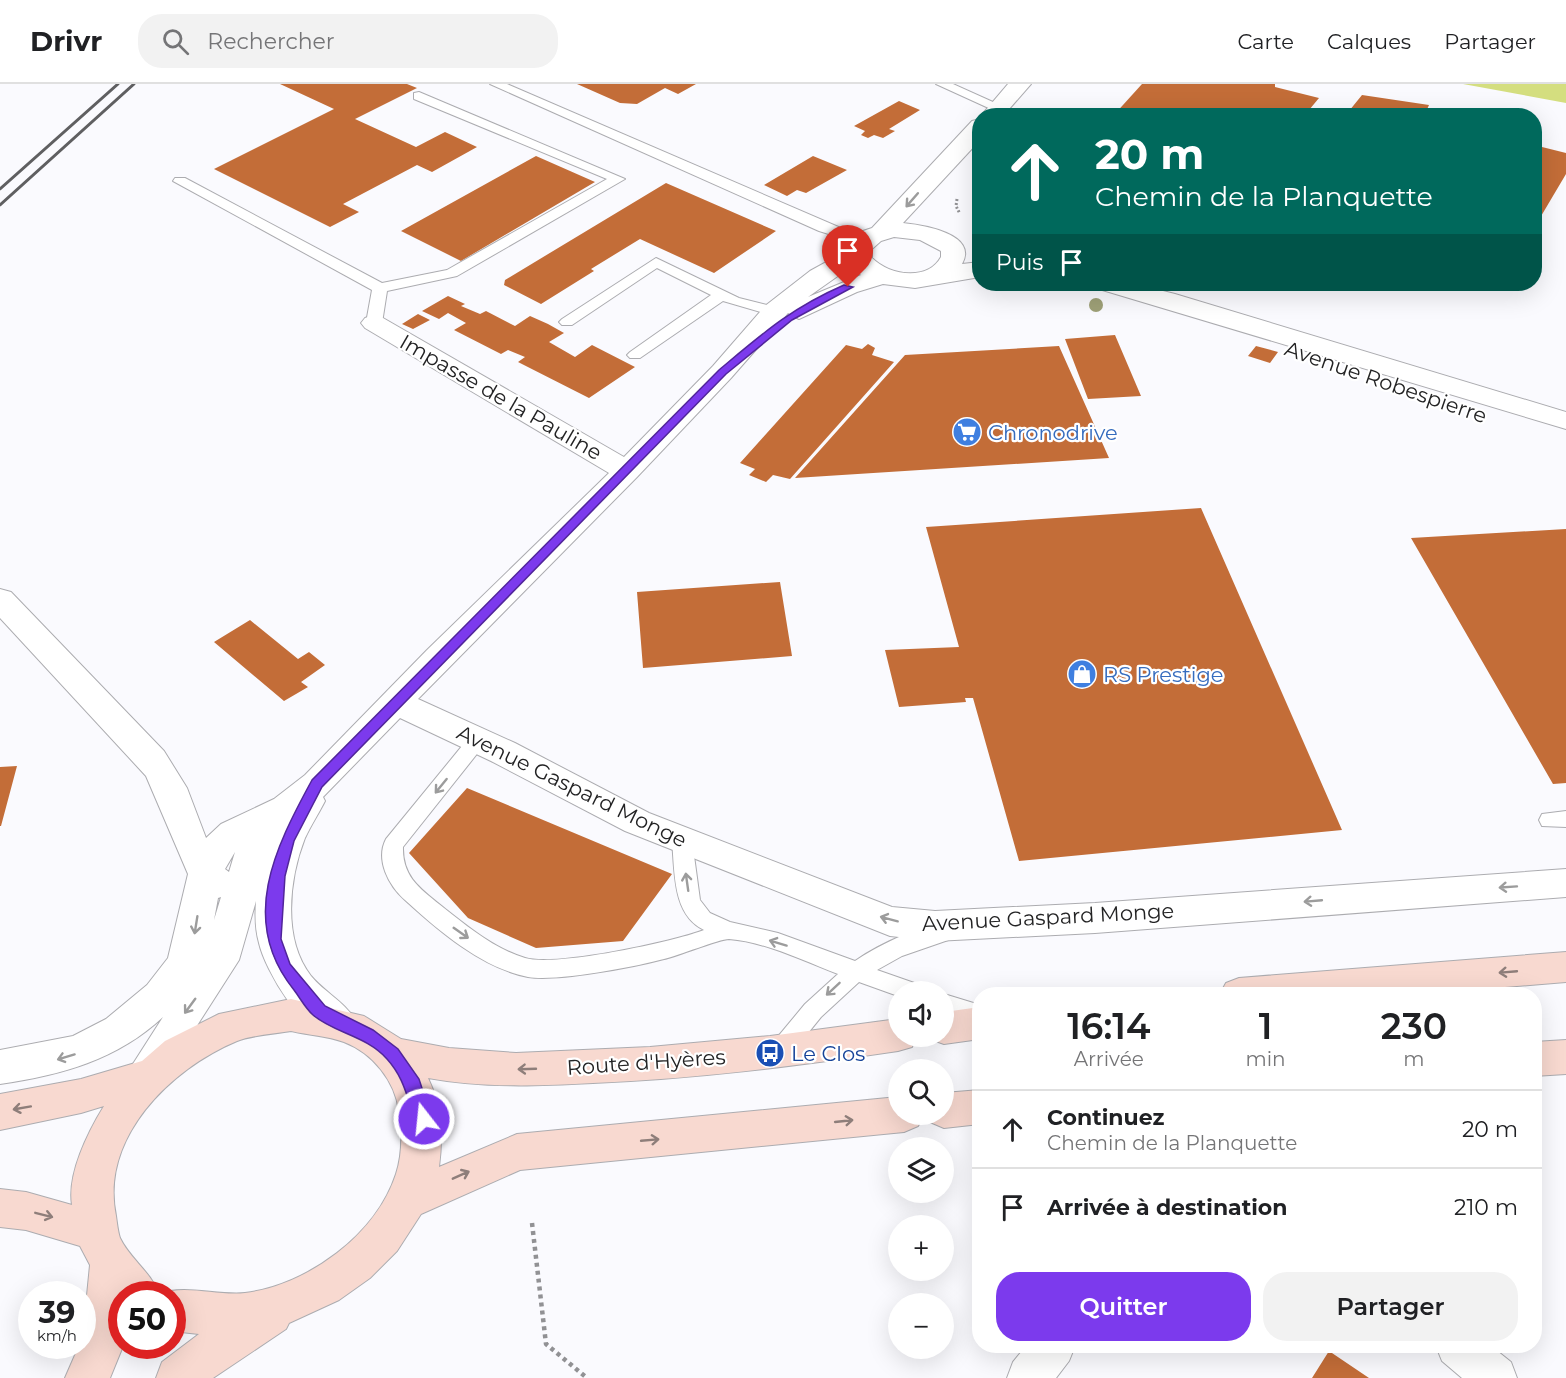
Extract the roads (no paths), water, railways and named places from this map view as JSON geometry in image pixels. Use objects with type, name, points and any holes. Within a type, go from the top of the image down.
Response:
[{"type":"main road","points":[[1324,987],[1566,967]]},
{"type":"main road","points":[[123,1281],[87,1229],[83,1190],[91,1149],[110,1112],[144,1072],[178,1047],[209,1031],[242,1020],[274,1015],[307,1016],[337,1022],[367,1035],[392,1054],[413,1084],[424,1119],[422,1160],[408,1200],[389,1230],[364,1258],[333,1281],[244,1329],[178,1378]]},
{"type":"main road","points":[[954,1027],[972,1024]]},
{"type":"main road","name":"Route d'Hyères","points":[[392,1054],[449,1065],[516,1070],[650,1064],[779,1052],[888,1036]]},
{"type":"main road","points":[[1542,1058],[1566,1057]]},
{"type":"main road","points":[[0,1112],[81,1096],[144,1072]]},
{"type":"main road","points":[[954,1109],[972,1108]]},
{"type":"main road","points":[[408,1200],[517,1152],[888,1116]]},
{"type":"main road","points":[[0,1208],[26,1211],[87,1229]]},
{"type":"main road","points":[[186,1312],[212,1316],[255,1312],[298,1299]]},
{"type":"main road","points":[[87,1378],[106,1335],[108,1323]]},
{"type":"street","points":[[997,108],[1020,84]]},
{"type":"street","points":[[144,1072],[172,1039],[183,1016],[219,960],[237,896],[254,848],[268,827],[288,806],[317,784],[627,471],[722,372],[774,311],[868,242],[972,134]]},
{"type":"street","points":[[927,278],[949,266],[952,257],[951,249],[939,225],[941,167]]},
{"type":"street","points":[[868,242],[939,225],[972,244]]},
{"type":"street","points":[[868,242],[863,265],[884,276],[913,280],[972,270]]},
{"type":"street","points":[[722,372],[788,318],[812,302],[848,287],[884,276]]},
{"type":"street","name":"Avenue Robespierre","points":[[1132,291],[1566,421]]},
{"type":"street","name":"Avenue Robespierre","points":[[1211,314],[1282,347],[1335,368],[1517,427],[1566,440]]},
{"type":"street","name":"Impasse de la Pauline","points":[[374,323],[627,471]]},
{"type":"street","points":[[0,599],[63,662],[163,774],[181,810],[193,854],[207,876],[237,896]]},
{"type":"street","name":"Avenue Gaspard Monge","points":[[396,702],[478,740],[637,822],[890,921],[935,926],[981,925],[1566,883]]},
{"type":"street","points":[[317,784],[286,841],[277,876],[274,939],[284,967],[319,1011],[337,1022]]},
{"type":"street","points":[[0,1067],[60,1059],[109,1039],[136,1020],[182,971],[194,938],[207,876],[218,848],[232,833],[288,806]]},
{"type":"street","points":[[1029,1378],[1048,1353]]},
{"type":"street","points":[[1466,1353],[1495,1378]]},
{"type":"lane","points":[[496,84],[824,228],[868,242]]},
{"type":"lane","points":[[942,84],[988,108]]},
{"type":"lane","points":[[180,181],[380,288],[453,273],[618,179],[419,96]]},
{"type":"lane","points":[[567,322],[656,262],[722,295],[774,311]]},
{"type":"lane","points":[[374,323],[380,288]]},
{"type":"lane","points":[[635,355],[722,295]]},
{"type":"lane","points":[[478,740],[393,845],[391,861],[394,875],[410,892],[459,932],[523,967],[559,968],[659,954],[692,945],[726,930]]},
{"type":"lane","points":[[682,841],[690,902],[702,919],[726,930],[778,942],[888,983]]},
{"type":"lane","points":[[779,1052],[806,1016],[854,970],[893,950],[932,935],[981,925]]},
{"type":"lane","points":[[954,1007],[972,1013]]},
{"type":"railway","points":[[0,189],[118,84]]},
{"type":"railway","points":[[0,205],[134,84]]},
{"type":"place","name":"Chronodrive","points":[[967,432]]},
{"type":"place","name":"RS Prestige","points":[[1082,674]]},
{"type":"place","name":"Le Clos","points":[[770,1053]]}]
